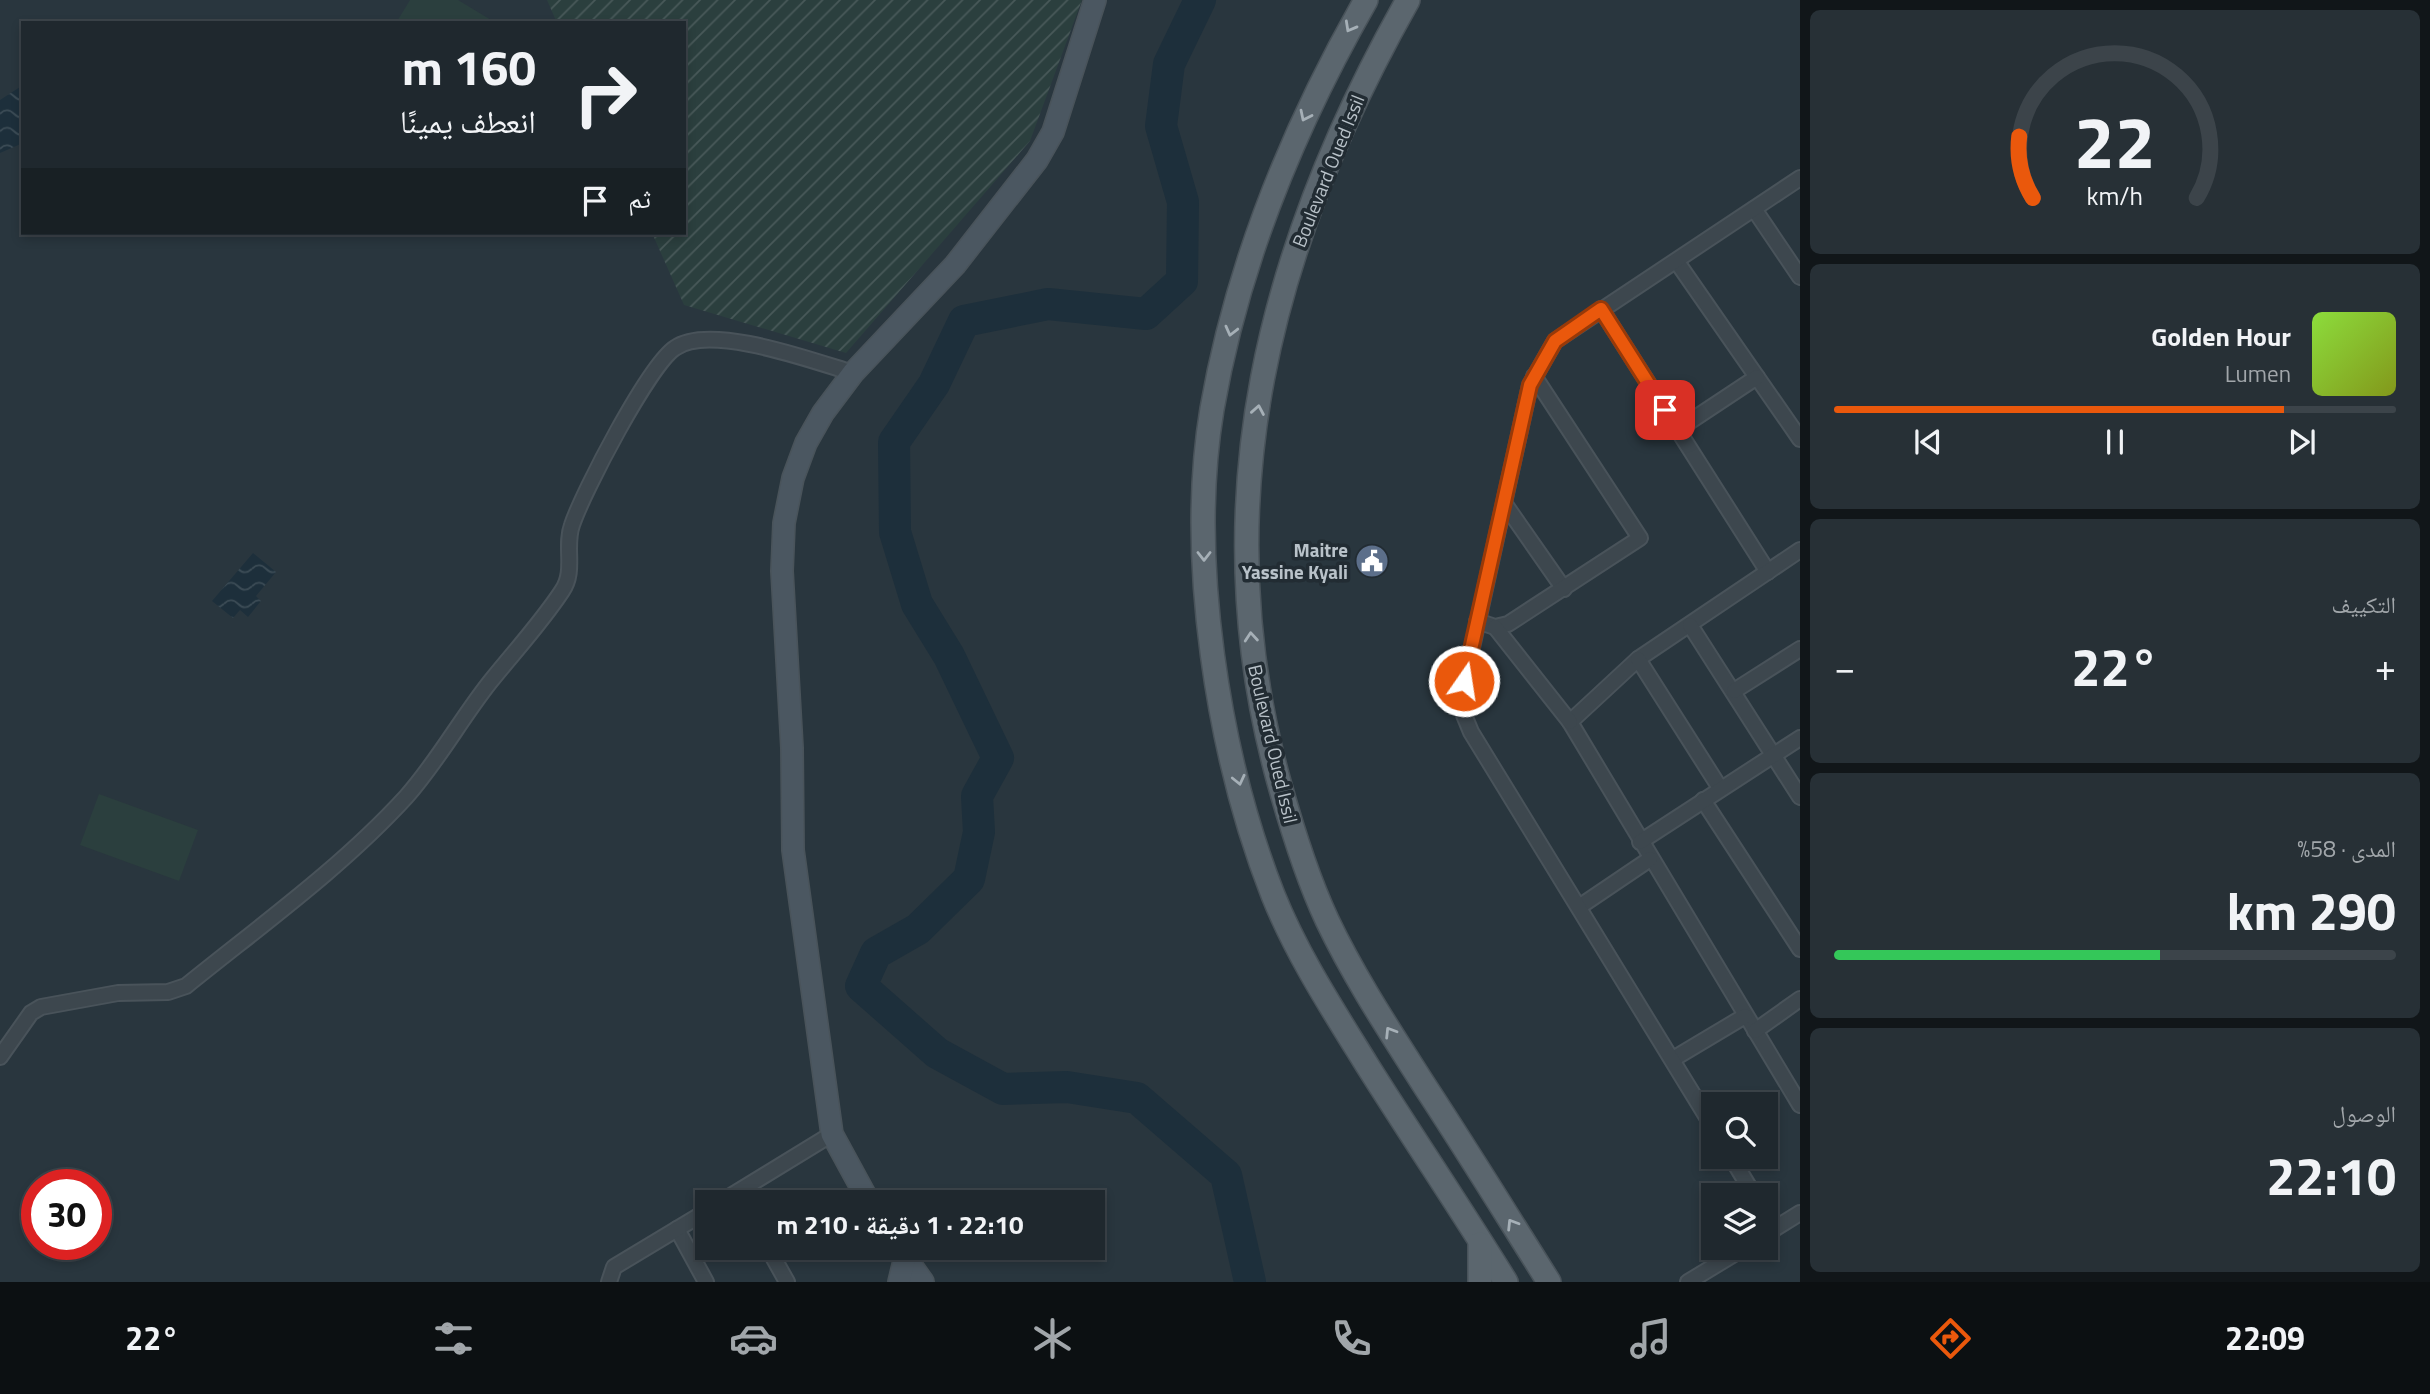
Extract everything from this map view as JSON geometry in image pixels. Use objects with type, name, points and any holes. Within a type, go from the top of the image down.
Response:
[{"type":"main road","name":"Boulevard Oued Issil","points":[[1366,0],[1300,127],[1261,226],[1232,324],[1212,410],[1206,488],[1206,600],[1219,695],[1247,817],[1274,896],[1326,1002],[1506,1282]]},
{"type":"main road","name":"Boulevard Oued Issil","points":[[1408,0],[1367,72],[1324,169],[1294,257],[1270,342],[1250,457],[1247,494],[1245,533],[1252,656],[1273,758],[1297,845],[1326,917],[1389,1030],[1549,1282]]},
{"type":"main road","points":[[1480,1241],[1480,1282]]},
{"type":"street","points":[[862,1190],[832,1134],[793,850],[792,748],[782,571],[785,523],[797,467],[823,413],[853,373],[955,265],[1037,160],[1054,132],[1095,0]]},
{"type":"street","points":[[1701,1107],[1471,732],[1464,715],[1464,681],[1534,376],[1555,341],[1800,178]]},
{"type":"street","points":[[1754,209],[1800,277]]},
{"type":"street","points":[[1677,262],[1800,439]]},
{"type":"street","points":[[1601,309],[1768,572]]},
{"type":"street","points":[[0,1057],[31,1013],[41,1007],[118,993],[169,992],[186,986],[314,882],[391,813],[438,760],[487,686],[561,593],[570,564],[569,538],[580,507],[650,375],[675,347],[692,340],[759,345],[853,373]]},
{"type":"street","points":[[1477,621],[1495,626],[1508,624],[1637,542],[1640,534],[1534,376]]},
{"type":"street","points":[[1677,430],[1757,377]]},
{"type":"street","points":[[1504,503],[1564,589]]},
{"type":"street","points":[[1570,722],[1638,659],[1800,550]]},
{"type":"street","points":[[1690,625],[1800,797]]},
{"type":"street","points":[[1495,626],[1570,722],[1650,859],[1799,1102]]},
{"type":"street","points":[[1734,691],[1800,649]]},
{"type":"street","points":[[1638,659],[1720,788]]},
{"type":"street","points":[[1640,842],[1800,738]]},
{"type":"street","points":[[1703,800],[1800,948]]},
{"type":"street","points":[[1579,906],[1650,859]]},
{"type":"street","points":[[1755,1031],[1800,999]]},
{"type":"street","points":[[1673,1059],[1745,1016]]},
{"type":"street","points":[[751,1190],[832,1134]]},
{"type":"street","points":[[1778,1227],[1800,1213]]},
{"type":"street","points":[[609,1282],[614,1267],[695,1218]]},
{"type":"street","points":[[677,1229],[706,1282]]},
{"type":"street","points":[[775,1260],[787,1282]]},
{"type":"street","points":[[900,1282],[901,1260]]},
{"type":"street","points":[[908,1260],[923,1282]]},
{"type":"street","points":[[1688,1282],[1724,1260]]},
{"type":"green space","points":[[410,0],[458,0],[493,21],[397,21]]},
{"type":"green space","points":[[547,0],[1082,0],[1030,141],[846,353],[684,305],[653,235],[686,235],[686,21],[556,21]]},
{"type":"green space","points":[[99,794],[198,830],[179,881],[80,845]]},
{"type":"water","points":[[21,86],[21,144],[0,153],[0,100]]},
{"type":"water","points":[[253,553],[276,572],[256,596],[261,601],[248,617],[240,610],[233,618],[212,601]]},
{"type":"waterway","points":[[1200,0],[1169,64],[1161,126],[1183,202],[1182,281],[1146,314],[1048,304],[964,321],[934,384],[894,442],[895,532],[917,604],[949,656],[998,758],[977,796],[979,832],[969,879],[918,929],[876,953],[861,986],[937,1053],[1003,1089],[1067,1087],[1137,1098],[1226,1175],[1250,1282]]},
{"type":"place","name":"Maitre Yassine Kyali","points":[[1372,561]]},
{"type":"route","points":[[1464,681],[1530,385],[1555,341],[1601,309],[1665,410]]}]
